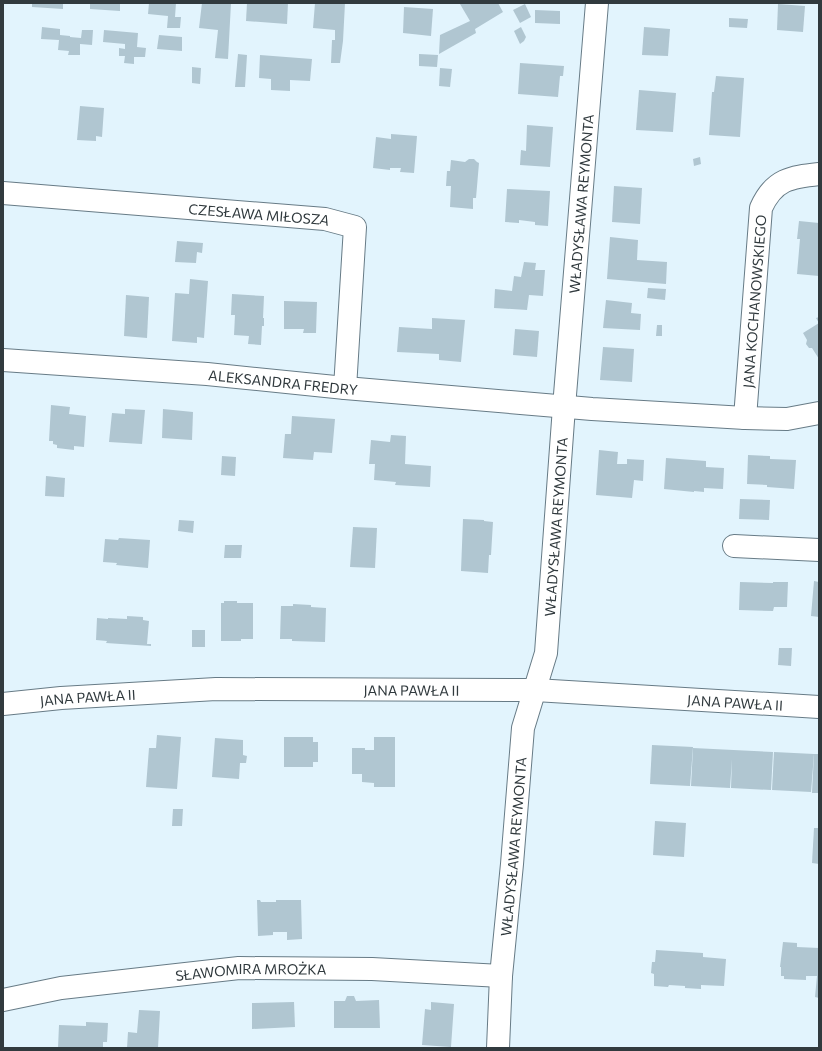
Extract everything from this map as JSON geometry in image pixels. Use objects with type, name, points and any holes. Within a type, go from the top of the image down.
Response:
[{"type":"street","name":"WŁADYSŁAWA REYMONTA","points":[[498,1048],[501,976],[523,728],[546,653],[564,407],[597,3]]},
{"type":"street","name":"JANA KOCHANOWSKIEGO","points":[[746,418],[761,208],[765,199],[771,192],[787,179],[796,176],[819,174]]},
{"type":"street","name":"CZESŁAWA MIŁOSZA","points":[[3,193],[325,219],[355,227],[345,388]]},
{"type":"street","name":"ALEKSANDRA FREDRY","points":[[3,360],[207,374],[345,388],[564,407]]},
{"type":"street","points":[[564,407],[746,418],[787,419],[819,413]]},
{"type":"street","points":[[734,546],[819,550]]},
{"type":"street","name":"JANA PAWŁA II","points":[[3,704],[61,698],[216,689],[535,690],[819,707]]},
{"type":"street","name":"SŁAWOMIRA MROŻKA","points":[[3,1000],[61,988],[239,968],[372,969],[501,976]]},
{"type":"building","points":[[32,3],[63,3],[63,9],[32,7]]},
{"type":"building","points":[[90,3],[120,3],[120,11],[90,9]]},
{"type":"building","points":[[149,3],[176,3],[175,17],[181,17],[180,28],[167,28],[168,16],[148,14]]},
{"type":"building","points":[[202,3],[231,3],[228,59],[215,58],[218,30],[199,28]]},
{"type":"building","points":[[247,3],[288,3],[287,24],[246,21]]},
{"type":"building","points":[[315,3],[345,3],[340,63],[331,63],[332,40],[335,40],[335,30],[313,28]]},
{"type":"building","points":[[498,3],[503,12],[475,29],[476,33],[439,54],[440,35],[470,21],[460,4]]},
{"type":"building","points":[[525,4],[531,17],[520,23],[513,10]]},
{"type":"building","points":[[778,4],[805,6],[803,32],[777,30]]},
{"type":"building","points":[[404,7],[433,9],[431,36],[403,33]]},
{"type":"building","points":[[535,10],[560,11],[560,24],[535,23]]},
{"type":"building","points":[[729,18],[748,19],[747,28],[729,27]]},
{"type":"building","points":[[42,27],[60,29],[60,35],[81,38],[82,30],[93,30],[92,45],[80,44],[80,55],[68,55],[69,51],[58,50],[59,40],[41,39]]},
{"type":"building","points":[[521,27],[526,37],[520,44],[514,31]]},
{"type":"building","points":[[644,27],[670,29],[668,56],[642,55]]},
{"type":"building","points":[[104,30],[138,33],[137,47],[146,48],[145,57],[134,57],[134,64],[124,63],[125,56],[119,56],[119,48],[125,49],[125,44],[103,42]]},
{"type":"building","points":[[159,35],[182,37],[182,51],[157,49]]},
{"type":"building","points":[[238,54],[247,55],[245,87],[235,87]]},
{"type":"building","points":[[419,54],[438,55],[437,67],[419,66]]},
{"type":"building","points":[[260,55],[312,59],[310,81],[290,80],[290,91],[271,90],[271,79],[259,78]]},
{"type":"building","points":[[520,63],[564,66],[563,76],[560,76],[558,97],[518,94]]},
{"type":"building","points":[[192,67],[201,68],[200,84],[192,83]]},
{"type":"building","points":[[440,68],[452,69],[450,87],[439,86]]},
{"type":"building","points":[[716,76],[744,78],[740,137],[709,135],[712,92],[714,92]]},
{"type":"building","points":[[639,90],[676,93],[673,132],[636,130]]},
{"type":"building","points":[[80,106],[104,108],[102,137],[96,136],[96,141],[77,140]]},
{"type":"building","points":[[527,125],[553,127],[550,167],[520,165],[521,150],[526,151]]},
{"type":"building","points":[[391,134],[417,136],[414,173],[400,172],[401,168],[390,168],[390,170],[373,168],[376,137],[391,139]]},
{"type":"building","points":[[700,157],[701,164],[694,166],[693,159]]},
{"type":"building","points":[[469,159],[474,159],[479,163],[476,198],[473,198],[473,209],[450,207],[451,186],[446,186],[447,171],[450,171],[451,160],[465,162]]},
{"type":"building","points":[[614,186],[642,188],[640,224],[612,222]]},
{"type":"building","points":[[507,189],[550,191],[548,226],[535,225],[535,222],[519,220],[519,223],[505,222]]},
{"type":"building","points":[[799,221],[819,223],[819,276],[797,274],[800,239],[797,239]]},
{"type":"building","points":[[610,237],[638,240],[637,260],[667,262],[666,284],[607,279]]},
{"type":"building","points":[[177,241],[203,243],[202,253],[197,252],[196,263],[175,262]]},
{"type":"building","points":[[524,262],[536,263],[535,270],[545,270],[543,296],[529,295],[527,310],[494,308],[495,289],[512,291],[514,276],[521,277]]},
{"type":"building","points":[[190,279],[208,281],[204,338],[197,337],[197,343],[172,341],[175,293],[189,294]]},
{"type":"building","points":[[648,288],[666,289],[665,300],[647,298]]},
{"type":"building","points":[[232,294],[264,296],[264,326],[262,326],[261,345],[248,344],[249,336],[234,335],[235,315],[231,315]]},
{"type":"building","points":[[126,295],[149,297],[147,338],[124,336]]},
{"type":"building","points":[[606,300],[632,303],[631,313],[641,314],[640,330],[603,328]]},
{"type":"building","points":[[284,301],[317,302],[316,333],[303,333],[304,329],[284,329]]},
{"type":"building","points":[[432,318],[465,320],[461,362],[439,360],[439,354],[397,352],[399,327],[432,329]]},
{"type":"building","points":[[819,323],[819,359],[812,348],[809,348],[806,344],[807,340],[803,333]]},
{"type":"building","points":[[657,325],[662,325],[662,336],[656,336]]},
{"type":"building","points":[[515,329],[539,331],[537,357],[513,355]]},
{"type":"building","points":[[603,347],[634,349],[632,382],[600,380]]},
{"type":"building","points":[[51,405],[70,407],[69,414],[86,416],[84,447],[74,446],[74,450],[57,448],[57,445],[53,444],[53,441],[49,441]]},
{"type":"building","points":[[125,409],[145,410],[142,444],[109,442],[112,413],[125,414]]},
{"type":"building","points":[[163,409],[193,412],[192,440],[162,438]]},
{"type":"building","points":[[292,416],[335,419],[332,453],[314,452],[313,460],[283,458],[285,434],[291,434]]},
{"type":"building","points":[[391,435],[406,436],[405,464],[431,466],[430,487],[395,485],[396,482],[374,480],[375,464],[369,464],[371,440],[390,442]]},
{"type":"building","points":[[599,450],[618,452],[617,464],[627,464],[627,459],[644,460],[643,481],[634,480],[632,498],[596,495]]},
{"type":"building","points":[[748,455],[770,456],[770,459],[796,460],[794,489],[747,484]]},
{"type":"building","points":[[222,456],[236,457],[235,476],[221,475]]},
{"type":"building","points":[[666,458],[706,461],[706,467],[724,468],[723,489],[704,488],[704,492],[694,492],[664,489]]},
{"type":"building","points":[[46,476],[65,478],[64,497],[45,496]]},
{"type":"building","points":[[740,499],[770,500],[769,520],[739,519]]},
{"type":"building","points":[[463,519],[493,522],[491,555],[489,555],[488,573],[461,571]]},
{"type":"building","points":[[179,520],[194,521],[193,533],[178,531]]},
{"type":"building","points":[[353,527],[377,528],[375,568],[350,567]]},
{"type":"building","points":[[119,538],[150,540],[148,568],[116,565],[117,563],[103,562],[105,539],[118,540]]},
{"type":"building","points":[[225,545],[242,545],[241,558],[224,558]]},
{"type":"building","points":[[814,581],[819,582],[819,617],[811,616]]},
{"type":"building","points":[[740,582],[788,582],[787,607],[774,607],[773,611],[739,610]]},
{"type":"building","points":[[224,601],[253,603],[253,639],[241,639],[241,641],[221,641],[221,603],[224,603]]},
{"type":"building","points":[[293,604],[326,608],[325,642],[280,639],[281,606],[293,606]]},
{"type":"building","points":[[127,616],[143,617],[143,620],[149,621],[147,644],[151,644],[151,646],[106,643],[107,641],[96,640],[97,618],[127,619]]},
{"type":"building","points":[[192,630],[205,630],[205,647],[192,647]]},
{"type":"building","points":[[779,648],[792,648],[791,666],[778,665]]},
{"type":"building","points":[[157,735],[181,737],[177,789],[146,787],[149,748],[156,748]]},
{"type":"building","points":[[284,737],[313,737],[313,742],[318,742],[318,762],[313,762],[313,767],[284,767]]},
{"type":"building","points":[[374,737],[395,737],[395,787],[374,787],[374,783],[362,782],[362,774],[352,774],[352,748],[374,750]]},
{"type":"building","points":[[215,738],[243,740],[243,755],[247,756],[246,763],[240,763],[239,779],[212,777]]},
{"type":"building","points":[[652,745],[693,747],[690,786],[650,784]]},
{"type":"building","points":[[693,748],[773,752],[771,790],[731,788],[732,759],[730,788],[691,786]]},
{"type":"building","points":[[774,752],[814,754],[811,792],[772,790]]},
{"type":"building","points":[[814,754],[819,754],[819,793],[812,793]]},
{"type":"building","points":[[173,809],[183,809],[182,826],[172,826]]},
{"type":"building","points":[[655,821],[686,823],[684,857],[653,855]]},
{"type":"building","points":[[814,828],[819,828],[819,864],[812,863]]},
{"type":"building","points":[[257,900],[260,900],[261,902],[276,902],[276,900],[301,900],[302,939],[287,940],[287,932],[273,932],[273,935],[258,936]]},
{"type":"building","points":[[783,942],[797,943],[797,947],[819,948],[819,998],[815,997],[817,976],[806,976],[806,980],[784,979],[784,976],[781,976],[780,967]]},
{"type":"building","points":[[656,950],[703,953],[703,957],[726,959],[724,986],[701,985],[701,989],[685,988],[685,986],[654,986],[654,974],[651,973],[652,962],[655,962]]},
{"type":"building","points":[[347,996],[354,996],[356,1001],[379,1000],[380,1028],[334,1028],[334,1001],[345,1001]]},
{"type":"building","points":[[294,1002],[295,1027],[252,1029],[252,1003]]},
{"type":"building","points":[[431,1002],[454,1004],[451,1047],[422,1045],[425,1009],[431,1010]]},
{"type":"building","points":[[139,1010],[160,1011],[158,1048],[127,1048],[128,1032],[137,1033]]},
{"type":"building","points":[[86,1022],[108,1023],[107,1042],[103,1042],[103,1048],[58,1048],[59,1025],[86,1026]]}]
